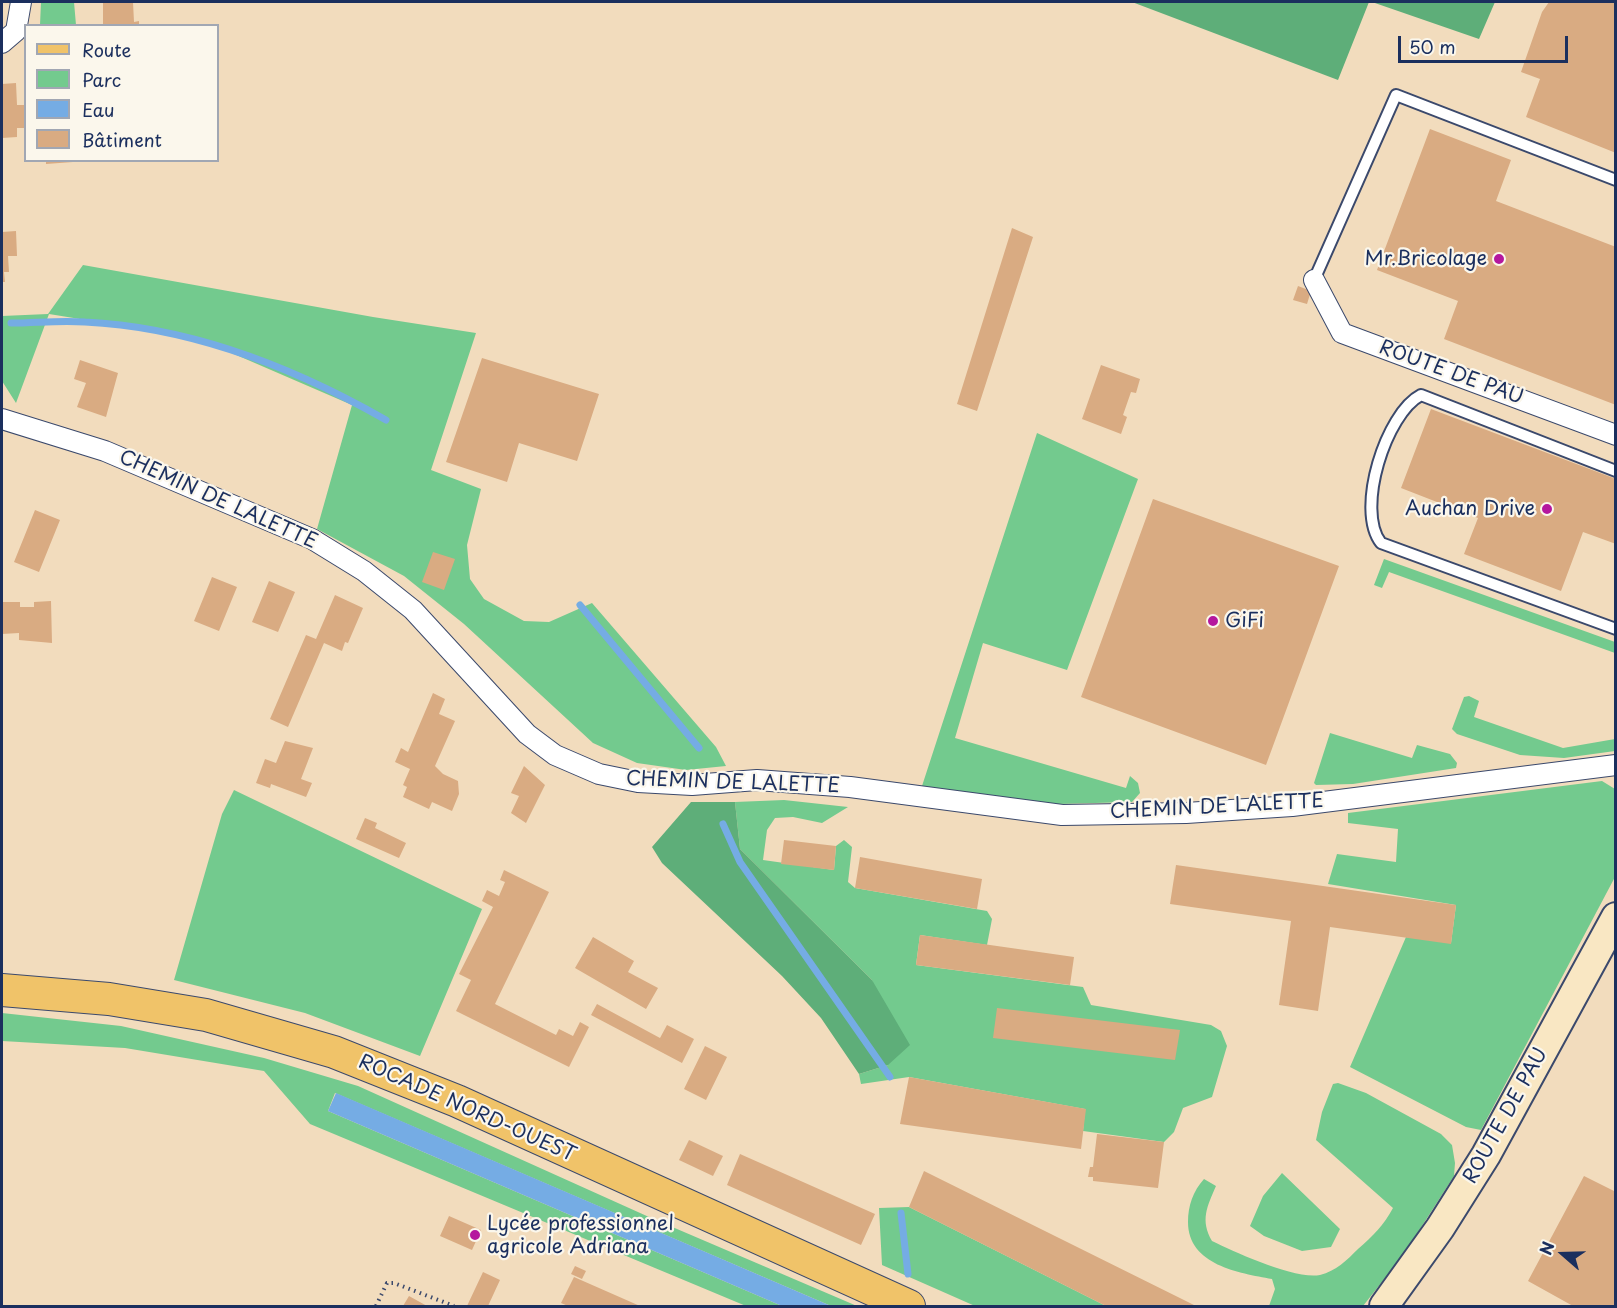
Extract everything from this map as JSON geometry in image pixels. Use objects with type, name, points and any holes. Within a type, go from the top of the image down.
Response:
[{"type":"main road","name":"ROUTE DE PAU","points":[[1384,1306],[1440,1228],[1486,1155],[1616,917]]},
{"type":"main road","name":"ROCADE NORD-OUEST","points":[[2,990],[109,999],[206,1015],[334,1052],[457,1101],[909,1306]]},
{"type":"street","points":[[2,43],[16,31],[21,2]]},
{"type":"street","name":"ROUTE DE PAU","points":[[1314,280],[1342,333],[1616,435]]},
{"type":"street","name":"CHEMIN DE LALETTE","points":[[2,419],[105,451],[312,539],[364,571],[413,610],[527,735],[555,755],[599,774],[638,782],[692,785],[757,780],[850,787],[1062,815],[1186,813],[1292,806],[1613,768]]},
{"type":"lane","points":[[1314,280],[1396,95],[1616,180]]},
{"type":"lane","points":[[1616,471],[1421,395],[1410,400],[1386,442],[1371,500],[1372,526],[1381,543],[1616,629]]},
{"type":"path","points":[[376,1306],[387,1283],[394,1282],[454,1306]]},
{"type":"green space","points":[[41,2],[74,2],[76,24],[40,24]]},
{"type":"green space","points":[[1132,2],[1369,2],[1338,80]]},
{"type":"green space","points":[[1372,2],[1495,2],[1479,39]]},
{"type":"green space","points":[[83,265],[476,333],[431,470],[481,489],[467,545],[470,579],[484,599],[524,621],[549,622],[592,603],[716,747],[726,766],[686,770],[637,763],[593,743],[464,624],[404,576],[317,529],[352,405],[197,338],[49,314],[16,403],[2,381],[2,316],[48,314]]},
{"type":"green space","points":[[1037,433],[1138,479],[1067,670],[983,643],[955,738],[1126,788],[1130,776],[1138,783],[1140,793],[1132,802],[1058,804],[922,786]]},
{"type":"green space","points":[[1384,559],[1615,642],[1615,653],[1389,572],[1382,588],[1374,585]]},
{"type":"green space","points":[[1469,696],[1479,701],[1474,717],[1563,748],[1615,739],[1615,751],[1564,758],[1520,755],[1457,734],[1452,729],[1464,697]]},
{"type":"green space","points":[[1330,733],[1412,758],[1417,745],[1450,754],[1457,763],[1456,768],[1353,784],[1316,785],[1314,783]]},
{"type":"green space","points":[[1602,781],[1615,789],[1615,877],[1481,1130],[1466,1127],[1350,1067],[1406,937],[1451,943],[1456,905],[1328,884],[1337,854],[1396,862],[1398,829],[1348,823],[1348,813]]},
{"type":"green space","points":[[234,790],[482,909],[420,1056],[305,1013],[174,980],[222,814]]},
{"type":"green space","points":[[784,800],[848,807],[822,823],[793,817],[775,818],[767,830],[763,860],[834,870],[836,846],[844,840],[852,847],[848,882],[855,888],[987,911],[992,919],[987,945],[920,935],[916,965],[1083,987],[1091,1005],[1211,1025],[1221,1031],[1227,1046],[1212,1097],[1183,1108],[1174,1132],[1164,1142],[1083,1131],[1085,1109],[909,1077],[861,1084],[859,1074],[888,1065],[872,980],[740,849],[735,802]]},
{"type":"green space","points":[[691,802],[735,802],[740,849],[872,980],[910,1045],[888,1065],[859,1074],[821,1018],[782,976],[662,863],[652,847]]},
{"type":"green space","points":[[2,1013],[121,1026],[264,1058],[358,1086],[649,1217],[857,1306],[831,1306],[335,1093],[328,1111],[782,1306],[746,1306],[310,1124],[264,1071],[125,1048],[2,1041]]},
{"type":"green space","points":[[1338,1083],[1366,1093],[1441,1134],[1452,1145],[1455,1163],[1454,1176],[1404,1254],[1363,1306],[1269,1306],[1275,1289],[1272,1279],[1231,1270],[1206,1257],[1196,1248],[1190,1237],[1188,1222],[1190,1205],[1204,1179],[1216,1186],[1206,1213],[1206,1226],[1212,1241],[1265,1264],[1296,1273],[1320,1275],[1345,1261],[1369,1240],[1393,1208],[1316,1140],[1322,1112],[1333,1084]]},
{"type":"green space","points":[[1282,1173],[1340,1229],[1331,1247],[1302,1251],[1264,1236],[1250,1226],[1263,1196]]},
{"type":"green space","points":[[909,1207],[1106,1306],[975,1306],[882,1265],[879,1208]]},
{"type":"water","points":[[336,1093],[831,1306],[782,1306],[328,1111]]},
{"type":"building","points":[[103,2],[133,2],[134,22],[139,21],[139,24],[103,24]]},
{"type":"building","points":[[1549,2],[1616,2],[1616,153],[1526,117],[1540,79],[1521,72],[1542,12]]},
{"type":"building","points":[[16,83],[17,105],[24,105],[24,128],[17,128],[17,137],[2,138],[2,84]]},
{"type":"building","name":"Mr.Bricolage","points":[[1430,129],[1511,160],[1496,201],[1616,247],[1616,405],[1444,339],[1458,301],[1377,270]]},
{"type":"building","points":[[46,162],[73,162],[46,164]]},
{"type":"building","points":[[1012,228],[1033,237],[977,411],[957,404]]},
{"type":"building","points":[[16,231],[17,256],[8,256],[9,272],[4,272],[5,282],[2,282],[2,232]]},
{"type":"building","points":[[1298,286],[1311,291],[1307,304],[1293,300]]},
{"type":"building","points":[[482,358],[599,394],[577,461],[519,443],[507,482],[446,462]]},
{"type":"building","points":[[80,360],[118,373],[106,417],[77,407],[86,383],[74,379]]},
{"type":"building","points":[[1101,365],[1140,379],[1136,393],[1131,392],[1123,415],[1127,417],[1121,434],[1082,419]]},
{"type":"building","name":"Auchan Drive","points":[[1431,409],[1616,479],[1616,544],[1583,532],[1561,591],[1464,554],[1478,518],[1401,488]]},
{"type":"building","name":"GiFi","points":[[1153,499],[1339,566],[1266,765],[1081,697]]},
{"type":"building","points":[[35,510],[60,520],[39,572],[14,562]]},
{"type":"building","points":[[433,552],[455,559],[444,590],[422,582]]},
{"type":"building","points":[[212,577],[237,587],[219,631],[194,621]]},
{"type":"building","points":[[269,581],[295,592],[278,632],[252,622]]},
{"type":"building","points":[[335,595],[363,608],[348,643],[345,642],[342,651],[324,643],[288,727],[270,719],[306,635],[316,639]]},
{"type":"building","points":[[51,601],[52,643],[19,640],[19,633],[2,634],[2,602],[20,602],[20,607],[34,607],[34,602]]},
{"type":"building","points":[[433,693],[445,699],[439,714],[455,721],[435,766],[443,774],[458,781],[459,794],[452,811],[432,802],[429,809],[403,797],[407,787],[403,785],[410,769],[395,762],[401,748],[408,752]]},
{"type":"building","points":[[285,741],[313,748],[301,779],[312,783],[306,797],[271,784],[270,788],[256,783],[265,759],[276,763]]},
{"type":"building","points":[[524,766],[545,785],[526,823],[511,813],[519,796],[511,793]]},
{"type":"building","points":[[365,818],[377,823],[375,828],[406,843],[399,858],[356,839]]},
{"type":"building","points":[[784,840],[836,846],[834,870],[781,864]]},
{"type":"building","points":[[860,857],[982,879],[977,909],[855,888]]},
{"type":"building","points":[[1176,865],[1456,905],[1451,944],[1330,927],[1318,1011],[1279,1005],[1291,921],[1170,904]]},
{"type":"building","points":[[504,870],[549,892],[495,1004],[556,1035],[559,1029],[573,1036],[580,1022],[589,1027],[569,1067],[456,1011],[471,980],[459,974],[493,907],[482,901],[487,890],[499,896],[505,882],[500,880]]},
{"type":"building","points":[[920,935],[1074,957],[1070,985],[916,965]]},
{"type":"building","points":[[593,937],[634,961],[628,972],[658,988],[646,1009],[575,968]]},
{"type":"building","points":[[597,1004],[660,1038],[667,1025],[694,1039],[682,1063],[591,1015]]},
{"type":"building","points":[[997,1008],[1180,1030],[1175,1060],[993,1038]]},
{"type":"building","points":[[705,1046],[727,1057],[706,1100],[684,1089]]},
{"type":"building","points":[[909,1077],[1086,1109],[1081,1149],[900,1124]]},
{"type":"building","points":[[1097,1134],[1164,1142],[1158,1188],[1093,1181],[1093,1177],[1088,1177],[1090,1167],[1093,1167]]},
{"type":"building","points":[[689,1140],[723,1156],[713,1176],[679,1160]]},
{"type":"building","points":[[740,1154],[875,1214],[861,1245],[727,1185]]},
{"type":"building","points":[[924,1171],[1196,1306],[1106,1306],[909,1207]]},
{"type":"building","points":[[1584,1176],[1616,1192],[1616,1306],[1573,1306],[1528,1281]]},
{"type":"building","points":[[449,1216],[481,1230],[472,1250],[440,1236]]},
{"type":"building","points":[[575,1266],[586,1271],[582,1279],[571,1274]]},
{"type":"building","points":[[483,1272],[500,1280],[488,1306],[467,1306]]},
{"type":"building","points":[[574,1277],[640,1306],[568,1306],[561,1303]]},
{"type":"building","points":[[409,1296],[427,1306],[403,1306]]},
{"type":"waterway","points":[[11,323],[76,321],[164,332],[202,341],[278,367],[315,383],[386,420]]},
{"type":"waterway","points":[[580,605],[699,748]]},
{"type":"waterway","points":[[723,824],[740,862],[890,1077]]},
{"type":"waterway","points":[[901,1213],[908,1274]]},
{"type":"place","name":"Mr.Bricolage","points":[[1499,259]]},
{"type":"place","name":"Auchan Drive","points":[[1547,509]]},
{"type":"place","name":"GiFi","points":[[1213,621]]},
{"type":"place","name":"Lycée professionnel agricole Adriana","points":[[475,1235]]}]
